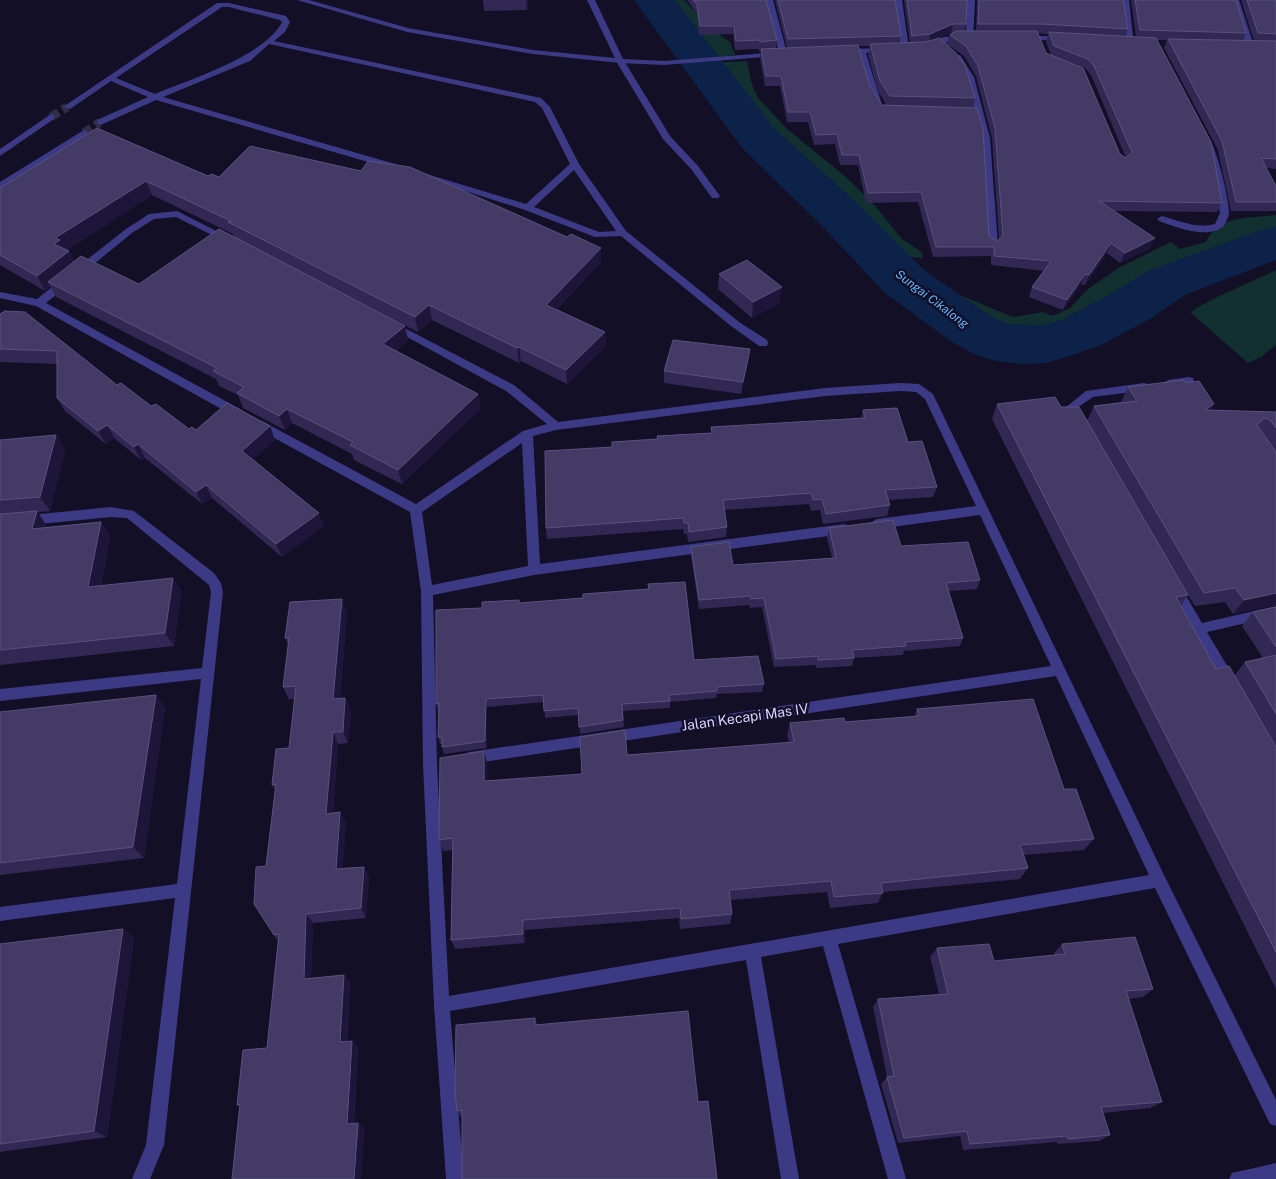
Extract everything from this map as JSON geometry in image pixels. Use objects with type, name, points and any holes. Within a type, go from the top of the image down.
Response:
[{"type":"street","points":[[301,0],[407,30],[533,52],[620,61],[664,63],[792,53]]},
{"type":"street","points":[[591,0],[620,61],[666,136],[695,168],[715,196]]},
{"type":"street","points":[[769,0],[783,53]]},
{"type":"street","points":[[898,0],[905,49]]},
{"type":"street","points":[[970,37],[971,0]]},
{"type":"street","points":[[1122,43],[1135,43],[1125,0]]},
{"type":"street","points":[[1235,0],[1255,46],[1241,46]]},
{"type":"street","points":[[67,106],[220,5],[229,4],[283,18],[286,22],[282,30],[247,59],[100,122]]},
{"type":"street","points":[[923,49],[940,44],[952,37],[980,37]]},
{"type":"street","points":[[1019,37],[1076,40]]},
{"type":"street","points":[[1038,38],[1043,51]]},
{"type":"street","points":[[269,42],[538,100],[546,107],[576,164],[623,234],[735,324],[762,343]]},
{"type":"street","points":[[940,44],[960,59],[970,77],[980,114],[986,138],[993,246]]},
{"type":"street","points":[[832,52],[914,49]]},
{"type":"street","points":[[861,51],[875,99],[880,108],[885,112]]},
{"type":"street","points":[[110,78],[155,97],[415,173],[528,208],[578,228],[598,234],[623,234]]},
{"type":"street","points":[[970,114],[980,114]]},
{"type":"street","points":[[0,153],[51,117]]},
{"type":"street","points":[[1162,218],[1186,226],[1208,230],[1219,226],[1225,213],[1212,151],[1200,126]]},
{"type":"street","points":[[0,186],[84,133]]},
{"type":"street","points":[[528,208],[576,164]]},
{"type":"street","points":[[39,303],[129,231],[152,216],[177,214],[239,245]]},
{"type":"street","points":[[0,295],[39,303],[416,510]]},
{"type":"street","points":[[378,317],[510,388],[556,426]]},
{"type":"street","points":[[1086,433],[1071,407],[1090,394],[1189,381]]},
{"type":"street","points":[[416,510],[527,434],[556,426],[825,392],[900,387],[919,388],[929,398],[984,510],[1159,880],[1276,1118]]},
{"type":"street","points":[[527,434],[534,570]]},
{"type":"street","points":[[416,510],[427,591],[435,763],[442,1005],[455,1179]]},
{"type":"street","points":[[427,591],[534,570],[984,510]]},
{"type":"street","points":[[0,523],[111,512],[130,514],[215,583],[217,592],[154,1145],[141,1179]]},
{"type":"street","points":[[1170,578],[1238,696]]},
{"type":"street","points":[[1199,629],[1276,612]]},
{"type":"street","name":"Jalan Kecapi Mas IV","points":[[460,760],[1060,670]]},
{"type":"street","points":[[0,695],[208,672]]},
{"type":"street","points":[[442,1005],[1159,880]]},
{"type":"street","points":[[0,914],[183,890]]},
{"type":"street","points":[[828,937],[897,1179]]},
{"type":"street","points":[[752,950],[790,1179]]},
{"type":"street","points":[[1238,1179],[1276,1172]]},
{"type":"green space","points":[[667,0],[684,0],[711,29],[730,42],[735,55],[709,58]]},
{"type":"green space","points":[[747,61],[752,85],[759,99],[787,129],[846,177],[876,207],[902,239],[922,252],[923,258],[899,256],[853,210],[771,135],[734,90],[708,63]]},
{"type":"green space","points":[[1276,215],[1276,229],[1267,230],[1152,273],[1118,296],[1077,317],[1038,332],[1020,333],[1000,330],[982,321],[928,282],[1013,317],[1043,312],[1053,316],[1070,308],[1088,289],[1120,267],[1171,242],[1180,249],[1206,242],[1211,233],[1226,222]]},
{"type":"green space","points":[[1276,270],[1276,345],[1261,357],[1248,363],[1190,312],[1221,295]]},
{"type":"building","points":[[693,0],[766,0],[777,40],[760,42],[759,40],[736,41],[734,26],[700,26],[697,5]]},
{"type":"building","points":[[778,0],[895,0],[901,36],[788,39]]},
{"type":"building","points":[[907,0],[967,0],[966,24],[953,24],[930,34],[912,36]]},
{"type":"building","points":[[979,0],[1123,0],[1128,29],[1041,24],[978,24]]},
{"type":"building","points":[[1135,0],[1236,0],[1246,33],[1140,30]]},
{"type":"building","points":[[1247,0],[1276,0],[1276,34],[1258,33]]},
{"type":"building","points":[[956,31],[1037,31],[1046,53],[1083,68],[1120,154],[1126,158],[1132,152],[1094,66],[1088,59],[1054,46],[1049,32],[1156,38],[1211,142],[1222,203],[1099,201],[1155,238],[1125,253],[1111,243],[1089,275],[1085,274],[1067,300],[1032,287],[1051,261],[994,256],[994,247],[936,247],[921,192],[868,193],[859,155],[842,155],[837,134],[816,135],[810,112],[788,112],[781,76],[766,76],[761,49],[858,45],[869,84],[882,105],[977,108],[983,128],[989,236],[997,241],[1003,236],[995,128],[978,66],[966,46],[950,35]]},
{"type":"building","points":[[940,38],[965,65],[975,98],[890,96],[880,81],[870,44],[925,42]]},
{"type":"building","points":[[1168,39],[1276,41],[1276,159],[1261,158],[1276,186],[1276,202],[1236,202],[1222,141]]},
{"type":"building","points":[[97,128],[208,176],[211,174],[219,177],[250,146],[361,171],[368,161],[410,167],[567,237],[571,234],[601,248],[546,305],[605,332],[566,370],[429,305],[415,317],[228,222],[231,221],[146,181],[55,238],[60,240],[54,244],[69,251],[37,276],[0,255],[0,188]]},
{"type":"building","points":[[219,229],[405,326],[383,344],[478,394],[398,470],[350,445],[353,442],[287,409],[279,416],[237,393],[244,387],[213,371],[217,368],[48,282],[81,256],[139,284]]},
{"type":"building","points":[[747,260],[782,287],[753,302],[719,274]]},
{"type":"building","points":[[5,311],[25,312],[117,385],[121,383],[151,406],[156,404],[189,429],[192,427],[196,430],[227,403],[270,426],[242,451],[319,513],[276,544],[206,485],[196,492],[138,444],[134,447],[107,425],[98,431],[57,398],[57,351],[0,349],[0,314]]},
{"type":"building","points":[[673,340],[750,349],[743,382],[664,371]]},
{"type":"building","points":[[1184,380],[1186,383],[1199,381],[1214,404],[1205,410],[1276,412],[1276,428],[1270,420],[1264,418],[1257,425],[1276,452],[1276,593],[1244,600],[1235,588],[1204,593],[1094,406],[1137,401],[1128,387]]},
{"type":"building","points":[[1055,397],[1061,407],[1079,407],[1188,595],[1176,597],[1216,669],[1229,666],[1276,747],[1276,952],[997,404]]},
{"type":"building","points":[[897,408],[908,442],[922,441],[937,487],[885,490],[890,505],[826,514],[822,499],[813,500],[811,493],[723,500],[727,527],[689,532],[688,523],[684,523],[684,518],[546,528],[545,451],[612,447],[612,442],[658,439],[657,436],[712,433],[711,427],[865,418],[863,410]]},
{"type":"building","points":[[56,435],[40,497],[0,500],[0,440]]},
{"type":"building","points":[[37,511],[32,529],[101,522],[88,587],[173,578],[165,633],[0,650],[0,514]]},
{"type":"building","points":[[893,520],[901,546],[968,542],[980,580],[946,583],[963,638],[905,642],[906,646],[852,650],[854,658],[818,660],[818,656],[776,659],[764,598],[751,599],[750,596],[699,600],[691,547],[729,542],[733,565],[836,558],[829,528]]},
{"type":"building","points":[[685,582],[694,660],[758,656],[764,684],[717,687],[717,691],[669,695],[670,701],[622,704],[623,720],[579,727],[578,708],[544,711],[543,695],[486,699],[485,741],[442,747],[442,737],[438,737],[439,703],[436,704],[436,610],[482,608],[482,602],[519,600],[519,603],[583,598],[583,594],[649,589],[648,584]]},
{"type":"building","points":[[342,599],[333,699],[345,698],[343,732],[333,732],[326,814],[340,812],[336,869],[364,867],[361,908],[306,914],[304,979],[344,975],[340,1042],[352,1041],[347,1124],[358,1123],[354,1179],[232,1179],[240,1104],[237,1105],[243,1050],[267,1048],[279,934],[274,935],[254,904],[256,867],[266,866],[276,784],[272,785],[276,749],[289,748],[296,686],[283,687],[289,638],[285,638],[290,602]]},
{"type":"building","points":[[1276,607],[1276,647],[1253,612]]},
{"type":"building","points":[[1276,655],[1276,714],[1245,662]]},
{"type":"building","points":[[156,695],[133,847],[0,863],[0,712]]},
{"type":"building","points":[[1033,699],[1064,789],[1076,789],[1094,839],[1020,845],[1028,868],[881,883],[883,893],[834,897],[831,881],[729,890],[732,914],[681,919],[680,908],[523,920],[523,934],[451,940],[453,838],[439,840],[440,758],[484,751],[484,781],[582,774],[580,737],[625,730],[627,755],[794,742],[790,723],[844,718],[845,722],[919,716],[917,709]]},
{"type":"building","points":[[123,929],[94,1131],[0,1144],[0,944]]},
{"type":"building","points":[[1135,937],[1153,989],[1126,991],[1162,1102],[1101,1107],[1110,1135],[1068,1139],[1067,1136],[970,1144],[967,1131],[904,1138],[887,1077],[894,1076],[878,999],[948,994],[937,948],[989,944],[994,961],[1065,954],[1062,944]]},
{"type":"building","points":[[688,1011],[698,1102],[708,1101],[717,1179],[462,1179],[462,1110],[457,1111],[455,1090],[456,1025],[535,1018],[535,1025]]},
{"type":"waterway","name":"Sungai Cikalong","points":[[654,0],[758,138],[839,214],[905,282],[971,329],[996,342],[1023,345],[1046,344],[1080,333],[1131,306],[1166,283],[1276,242]]},
{"type":"tunnel","points":[[51,117],[67,107]]},
{"type":"tunnel","points":[[84,133],[100,122]]}]
